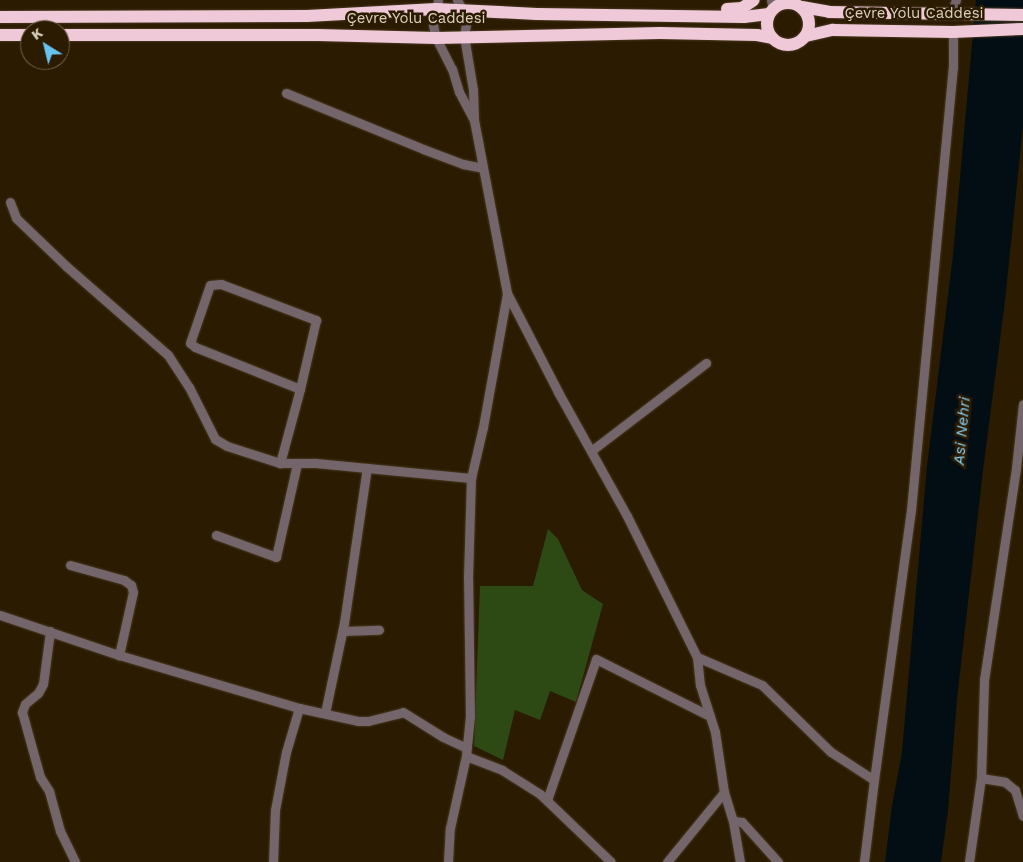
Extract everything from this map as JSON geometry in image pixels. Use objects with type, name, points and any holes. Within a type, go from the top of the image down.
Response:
[{"type":"highway","points":[[701,16],[711,11],[742,8],[754,0]]},
{"type":"highway","name":"Çevre Yolu Caddesi","points":[[0,17],[307,16],[437,4],[460,4],[537,14],[701,16],[771,8],[784,3],[797,4],[829,12],[1023,15]]},
{"type":"highway","points":[[797,4],[809,17],[810,24],[806,36]]},
{"type":"highway","points":[[771,8],[767,27],[772,38]]},
{"type":"highway","name":"Çevre Yolu Caddesi","points":[[70,35],[318,35],[436,38],[660,33],[757,35],[790,45],[796,44],[806,36],[833,30],[1023,30]]},
{"type":"highway","points":[[0,35],[20,35]]},
{"type":"street","points":[[956,0],[957,13]]},
{"type":"street","points":[[437,4],[433,25],[436,38],[452,69],[459,92],[474,120]]},
{"type":"street","points":[[460,4],[466,24],[464,36],[473,90],[474,120],[507,292],[591,452],[627,516],[697,657],[700,685],[715,732],[724,792],[733,821],[740,862]]},
{"type":"street","points":[[864,862],[911,510],[957,31]]},
{"type":"street","points":[[286,93],[422,149],[463,164],[483,168]]},
{"type":"street","points":[[10,202],[16,218],[66,266],[168,354],[189,387],[215,439],[227,446],[280,463],[315,463],[471,478]]},
{"type":"street","points":[[280,463],[300,389],[316,320],[236,288],[222,284],[210,285],[190,343],[300,389]]},
{"type":"street","points":[[448,862],[450,828],[467,752],[470,716],[468,578],[471,478],[483,427],[507,292]]},
{"type":"street","points":[[591,452],[706,363]]},
{"type":"street","points":[[969,862],[981,778],[984,680],[1016,468],[1023,404]]},
{"type":"street","points":[[216,535],[276,557],[297,464]]},
{"type":"street","points":[[325,713],[342,631],[367,468]]},
{"type":"street","points":[[70,566],[124,580],[131,585],[133,592],[119,656]]},
{"type":"street","points":[[0,615],[119,656],[298,708],[358,721],[368,721],[403,712],[467,752],[502,770],[547,800],[610,862]]},
{"type":"street","points":[[342,631],[379,630]]},
{"type":"street","points":[[50,631],[43,684],[38,693],[25,704],[22,712],[40,777],[49,791],[60,831],[75,862]]},
{"type":"street","points":[[697,657],[762,685],[831,752],[874,780]]},
{"type":"street","points":[[547,800],[596,659],[710,716]]},
{"type":"street","points":[[273,862],[275,810],[298,708]]},
{"type":"street","points":[[981,778],[1005,782],[1020,795],[1023,816]]},
{"type":"street","points":[[668,862],[724,792]]},
{"type":"street","points":[[733,821],[742,822],[778,862]]},
{"type":"green space","points":[[548,529],[558,539],[582,590],[603,604],[576,702],[550,691],[540,720],[515,710],[503,760],[474,746],[480,586],[533,586]]},
{"type":"water","name":"Asi Nehri","points":[[976,0],[1023,0],[1023,125],[1005,301],[983,470],[941,862],[885,862],[892,806],[902,752],[927,466],[953,255]]}]
